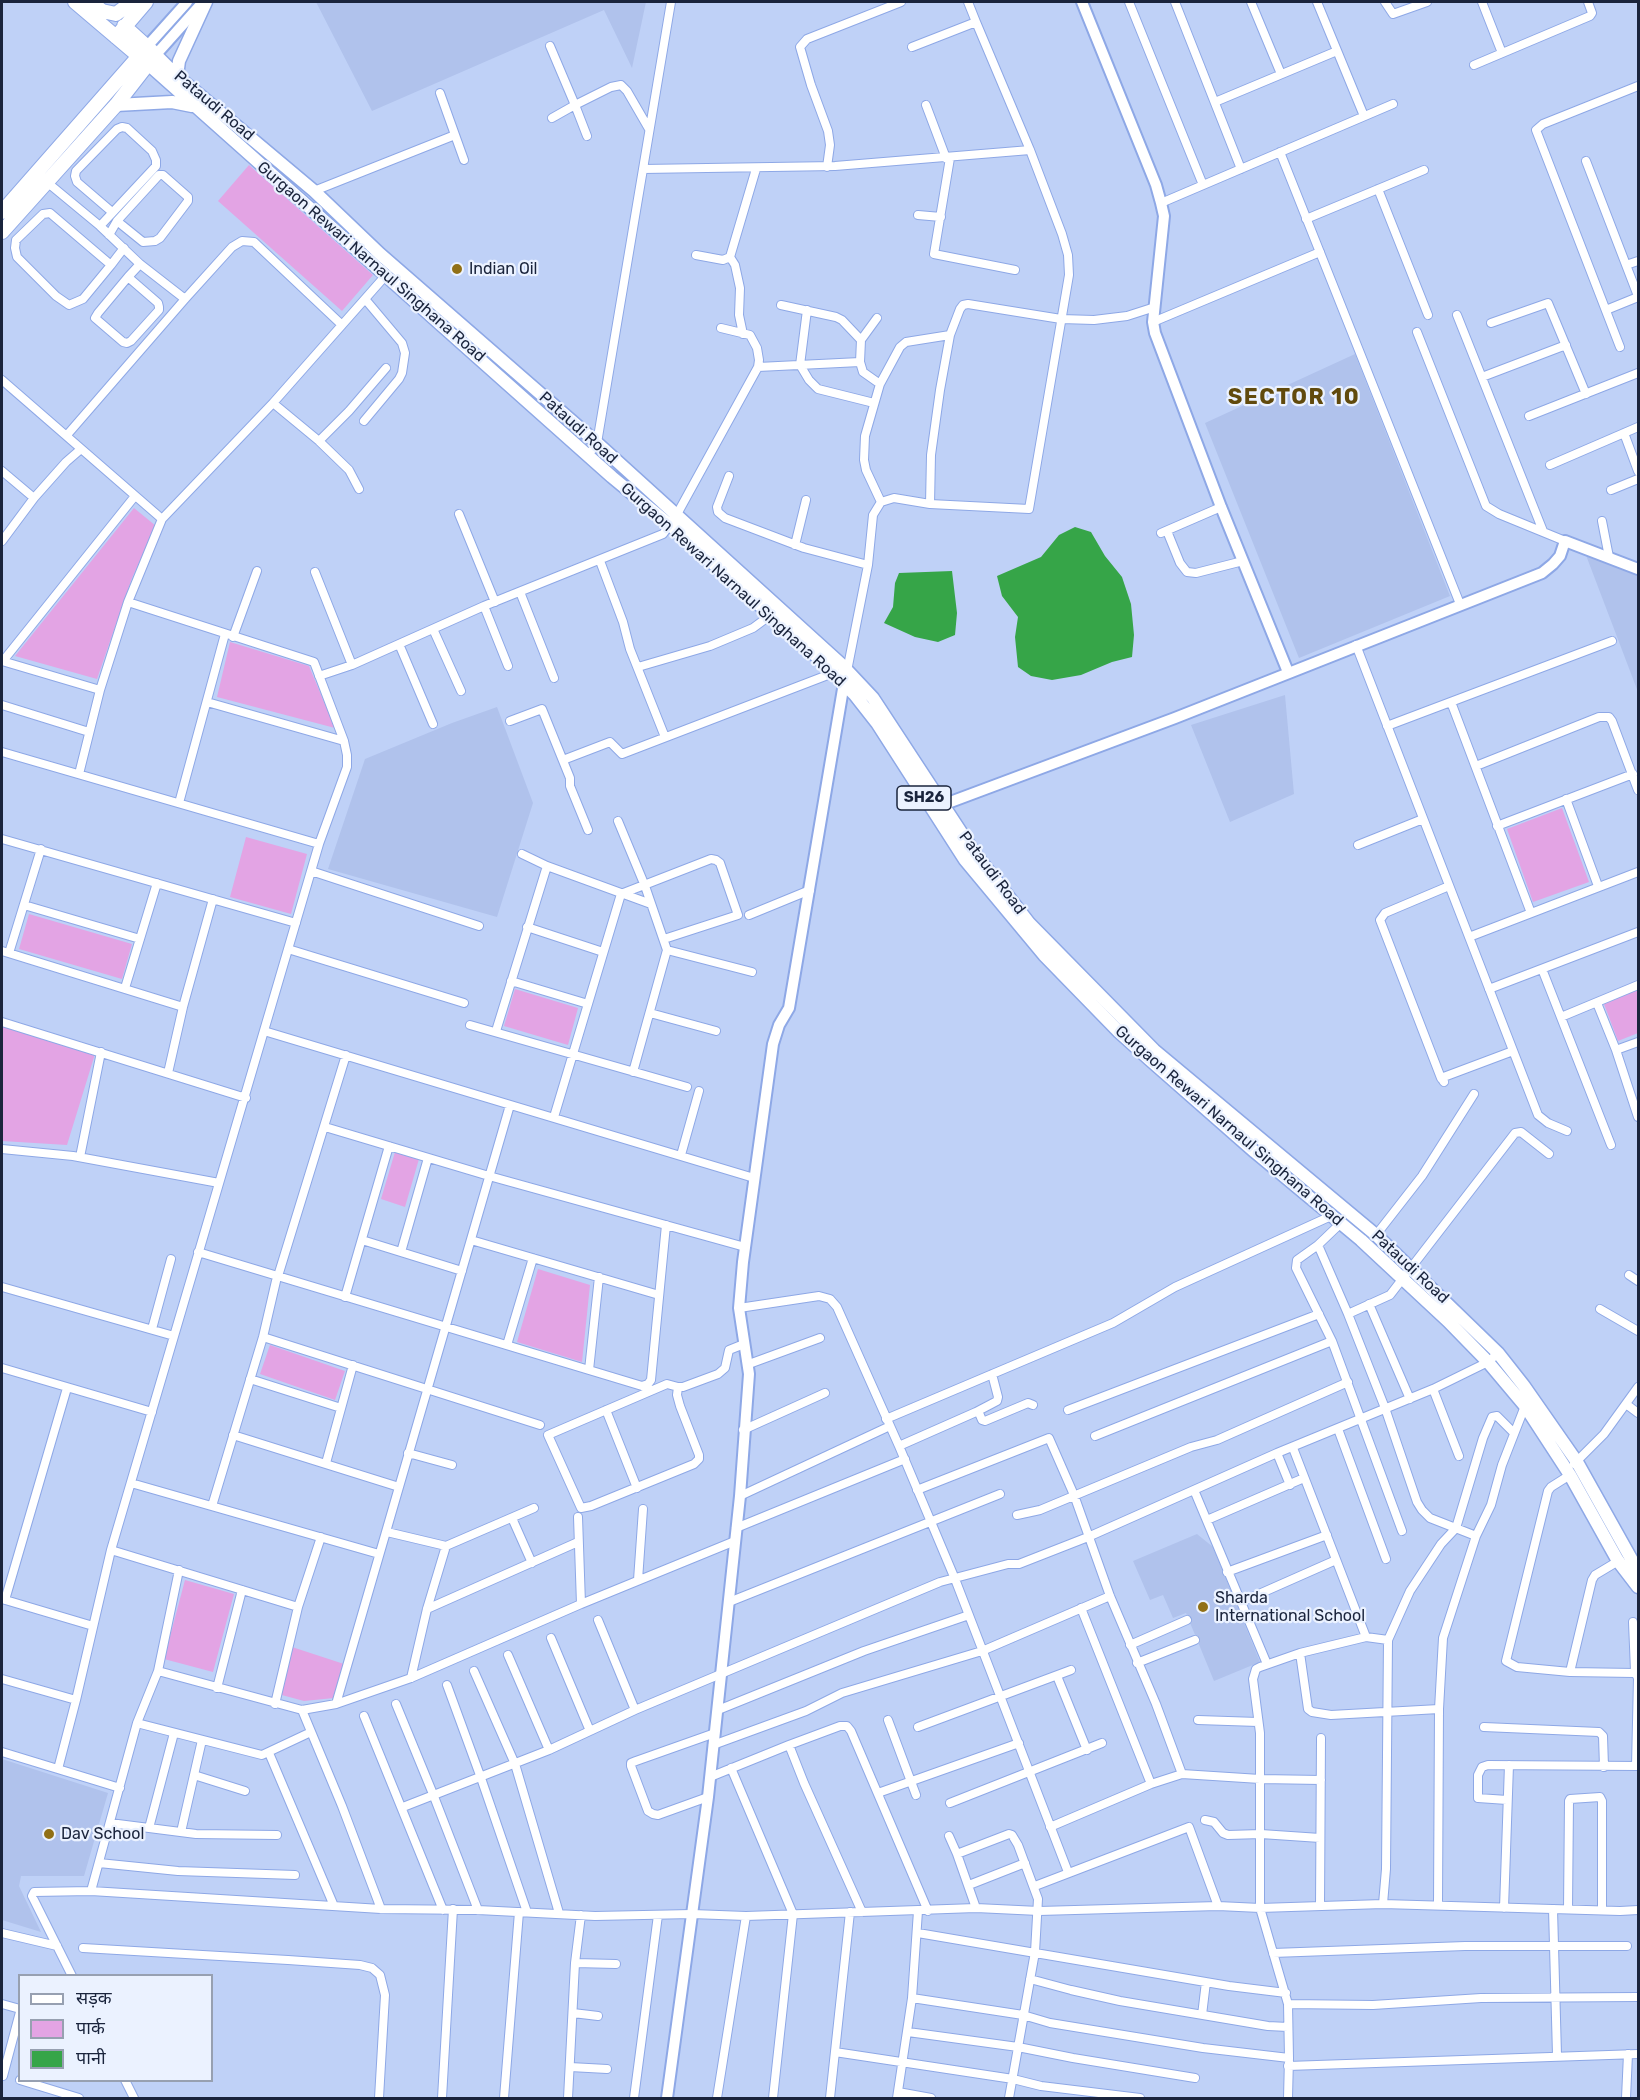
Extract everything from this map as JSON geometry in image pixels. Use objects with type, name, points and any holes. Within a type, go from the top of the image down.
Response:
[{"type":"highway","points":[[75,2],[120,32],[147,56]]},
{"type":"highway","points":[[91,2],[102,11],[116,14],[132,2]]},
{"type":"highway","points":[[120,32],[146,2]]},
{"type":"highway","points":[[2,232],[116,105],[147,56]]},
{"type":"highway","points":[[2,212],[147,56]]},
{"type":"main road","points":[[177,76],[179,61],[205,2]]},
{"type":"main road","name":"Pataudi Road","points":[[147,56],[177,76],[314,191],[391,271],[597,443],[673,520]]},
{"type":"main road","name":"Gurgaon Rewari Narnaul Singhana Road","points":[[147,56],[193,106],[391,271],[612,477],[673,520],[775,612],[843,683],[877,723],[937,807],[964,860],[1044,955],[1119,1032],[1186,1085],[1403,1281],[1493,1358],[1571,1468],[1623,1558],[1636,1571],[1638,1587]]},
{"type":"main road","points":[[116,105],[172,102],[193,106]]},
{"type":"main road","name":"SH26","points":[[775,612],[847,671],[873,698],[937,807]]},
{"type":"main road","name":"Pataudi Road","points":[[1186,1085],[1376,1235],[1412,1269],[1493,1358],[1524,1386],[1571,1468]]},
{"type":"street","points":[[147,56],[187,2]]},
{"type":"street","points":[[147,56],[205,2]]},
{"type":"street","points":[[589,454],[597,443],[671,2]]},
{"type":"street","points":[[827,166],[830,145],[828,131],[800,47],[807,39],[900,2]]},
{"type":"street","points":[[667,2098],[723,1674],[740,1496],[748,1364],[739,1308],[745,1247],[773,1044],[779,1025],[789,1008],[843,683],[868,565],[873,515],[880,502],[894,498],[930,504],[1029,509],[1069,275],[1068,255],[1062,234],[1030,150],[968,2]]},
{"type":"street","points":[[1082,2],[1156,185],[1164,216],[1155,307],[1155,333],[1221,507],[1288,672]]},
{"type":"street","points":[[1128,2],[1203,185]]},
{"type":"street","points":[[1175,2],[1241,169]]},
{"type":"street","points":[[1251,2],[1281,75]]},
{"type":"street","points":[[1317,2],[1364,116]]},
{"type":"street","points":[[1385,2],[1393,14],[1427,2]]},
{"type":"street","points":[[1482,2],[1502,53]]},
{"type":"street","points":[[1474,65],[1590,16],[1592,13],[1588,2]]},
{"type":"street","points":[[912,47],[976,22]]},
{"type":"street","points":[[550,46],[587,136]]},
{"type":"street","points":[[1215,102],[1337,51]]},
{"type":"street","points":[[552,118],[611,87],[621,85],[627,91],[649,129]]},
{"type":"street","points":[[1620,347],[1536,130],[1542,124],[1638,86]]},
{"type":"street","points":[[440,93],[464,160]]},
{"type":"street","points":[[1161,203],[1393,104]]},
{"type":"street","points":[[926,105],[948,158],[934,254],[1016,270]]},
{"type":"street","points":[[100,226],[156,166],[152,151],[127,128],[122,127],[117,129],[92,154],[76,171],[75,176],[77,182],[112,212]]},
{"type":"street","points":[[314,191],[455,135]]},
{"type":"street","points":[[643,170],[827,166],[1030,150]]},
{"type":"street","points":[[1280,152],[1460,604]]},
{"type":"street","points":[[1586,161],[1638,297],[1606,310]]},
{"type":"street","points":[[743,334],[739,315],[740,288],[735,265],[730,257],[756,168]]},
{"type":"street","points":[[1306,219],[1424,170]]},
{"type":"street","points":[[109,235],[117,221],[159,175],[163,175],[188,197],[181,211],[160,238],[155,241],[143,242],[117,221]]},
{"type":"street","points":[[48,183],[100,226],[140,264],[184,299]]},
{"type":"street","points":[[1378,189],[1428,315]]},
{"type":"street","points":[[111,265],[50,213],[44,214],[16,240],[17,257],[56,296],[69,305],[83,299],[111,265],[124,248]]},
{"type":"street","points":[[918,215],[940,217]]},
{"type":"street","points":[[67,435],[184,299],[232,248],[242,241],[254,242],[342,325]]},
{"type":"street","points":[[1154,322],[1320,252]]},
{"type":"street","points":[[696,255],[723,260],[730,257]]},
{"type":"street","points":[[1626,265],[1638,261]]},
{"type":"street","points":[[128,278],[158,303],[159,310],[127,343],[95,318],[128,278],[140,264]]},
{"type":"street","points":[[79,774],[99,690],[128,602],[162,519],[273,403],[391,271]]},
{"type":"street","points":[[364,299],[402,343],[405,353],[399,379],[364,421]]},
{"type":"street","points":[[1491,323],[1548,303],[1586,394]]},
{"type":"street","points":[[930,504],[932,455],[940,390],[950,335],[963,304],[1061,319],[1111,319],[1155,307]]},
{"type":"street","points":[[781,305],[842,320],[861,340]]},
{"type":"street","points":[[807,310],[800,365],[809,380],[818,389],[874,404]]},
{"type":"street","points":[[1457,315],[1543,531]]},
{"type":"street","points":[[877,318],[861,340],[860,362],[863,372],[880,384]]},
{"type":"street","points":[[319,676],[399,645],[484,606],[656,538],[673,520],[758,367],[757,348],[750,335],[721,328]]},
{"type":"street","points":[[1417,332],[1486,506],[1499,514],[1638,569]]},
{"type":"street","points":[[880,502],[864,460],[865,436],[880,384],[900,347],[906,342],[950,335]]},
{"type":"street","points":[[1482,377],[1566,345]]},
{"type":"street","points":[[758,367],[860,362]]},
{"type":"street","points":[[319,441],[350,411],[386,368]]},
{"type":"street","points":[[1530,416],[1638,373]]},
{"type":"street","points":[[3,382],[162,519]]},
{"type":"street","points":[[273,403],[319,441],[349,470],[359,489]]},
{"type":"street","points":[[1550,465],[1638,427]]},
{"type":"street","points":[[1624,433],[1638,471]]},
{"type":"street","points":[[2,540],[34,498],[66,462],[81,449]]},
{"type":"street","points":[[2,471],[34,498]]},
{"type":"street","points":[[729,476],[717,507],[718,512],[725,518],[795,545],[868,565]]},
{"type":"street","points":[[1611,490],[1638,479]]},
{"type":"street","points":[[99,690],[2,661],[135,496]]},
{"type":"street","points":[[795,545],[806,500]]},
{"type":"street","points":[[1221,507],[1164,532],[1187,572],[1196,573],[1243,561]]},
{"type":"street","points":[[459,514],[495,602]]},
{"type":"street","points":[[1602,521],[1609,557]]},
{"type":"street","points":[[937,807],[1164,722],[1542,573],[1560,556],[1565,541]]},
{"type":"street","points":[[600,561],[665,737]]},
{"type":"street","points":[[179,803],[207,702],[229,636],[257,571]]},
{"type":"street","points":[[315,572],[352,664]]},
{"type":"street","points":[[520,592],[554,678]]},
{"type":"street","points":[[58,1769],[111,1550],[319,844],[347,767],[344,741],[314,662],[128,602]]},
{"type":"street","points":[[484,606],[508,666]]},
{"type":"street","points":[[638,667],[710,646],[753,628],[775,612]]},
{"type":"street","points":[[434,629],[460,691]]},
{"type":"street","points":[[1387,726],[1612,641]]},
{"type":"street","points":[[399,645],[434,724]]},
{"type":"street","points":[[1356,645],[1538,1115],[1548,1123],[1567,1131]]},
{"type":"street","points":[[563,760],[609,742],[622,754],[833,673]]},
{"type":"street","points":[[207,702],[344,741]]},
{"type":"street","points":[[1451,702],[1531,913]]},
{"type":"street","points":[[2,705],[89,732]]},
{"type":"street","points":[[510,721],[542,708],[588,830]]},
{"type":"street","points":[[1476,765],[1603,716],[1609,717],[1612,721],[1638,789]]},
{"type":"street","points":[[2,752],[319,844]]},
{"type":"street","points":[[1497,826],[1633,774]]},
{"type":"street","points":[[1566,799],[1598,886]]},
{"type":"street","points":[[1358,845],[1423,819]]},
{"type":"street","points":[[618,821],[645,886],[667,950],[633,1072]]},
{"type":"street","points":[[2,839],[296,923]]},
{"type":"street","points":[[41,849],[24,905],[5,952],[183,1007]]},
{"type":"street","points":[[522,854],[547,866],[651,904]]},
{"type":"street","points":[[621,894],[711,859],[720,863],[738,915],[663,939]]},
{"type":"street","points":[[496,1031],[547,866]]},
{"type":"street","points":[[311,871],[480,926]]},
{"type":"street","points":[[1469,937],[1638,872]]},
{"type":"street","points":[[125,988],[157,883]]},
{"type":"street","points":[[1449,886],[1385,913],[1380,920],[1443,1080],[1513,1051]]},
{"type":"street","points":[[749,915],[810,890]]},
{"type":"street","points":[[554,1117],[621,894]]},
{"type":"street","points":[[168,1073],[183,1007],[213,899]]},
{"type":"street","points":[[24,905],[140,939]]},
{"type":"street","points":[[527,927],[603,952]]},
{"type":"street","points":[[1490,989],[1638,932]]},
{"type":"street","points":[[288,949],[464,1003]]},
{"type":"street","points":[[667,950],[752,972]]},
{"type":"street","points":[[1542,969],[1611,1145]]},
{"type":"street","points":[[511,981],[588,1004]]},
{"type":"street","points":[[1561,1017],[1638,985]]},
{"type":"street","points":[[1597,1003],[1635,1097],[1638,1117]]},
{"type":"street","points":[[650,1013],[716,1031]]},
{"type":"street","points":[[2,1022],[246,1098]]},
{"type":"street","points":[[470,1025],[687,1087]]},
{"type":"street","points":[[264,1031],[754,1178]]},
{"type":"street","points":[[1616,1050],[1638,1042]]},
{"type":"street","points":[[80,1157],[101,1052]]},
{"type":"street","points":[[212,1506],[277,1279],[346,1056]]},
{"type":"street","points":[[681,1155],[699,1090]]},
{"type":"street","points":[[1376,1235],[1422,1176],[1474,1094]]},
{"type":"street","points":[[336,1704],[510,1105]]},
{"type":"street","points":[[325,1127],[489,1176],[745,1247]]},
{"type":"street","points":[[1348,1314],[1390,1295],[1403,1281],[1515,1133],[1521,1132],[1549,1154]]},
{"type":"street","points":[[345,1297],[389,1146]]},
{"type":"street","points":[[2,1149],[80,1157],[219,1183]]},
{"type":"street","points":[[401,1252],[428,1158]]},
{"type":"street","points":[[1336,1220],[1318,1245],[1299,1258],[1296,1264],[1332,1341],[1402,1531]]},
{"type":"street","points":[[740,1496],[888,1422],[992,1374],[1113,1323],[1176,1287],[1336,1220]]},
{"type":"street","points":[[198,1252],[277,1279],[345,1297],[642,1386],[651,1380],[666,1225]]},
{"type":"street","points":[[362,1240],[462,1271]]},
{"type":"street","points":[[471,1240],[659,1295]]},
{"type":"street","points":[[1318,1245],[1385,1408],[1422,1510],[1430,1518],[1476,1536]]},
{"type":"street","points":[[507,1345],[533,1258]]},
{"type":"street","points":[[152,1329],[171,1259]]},
{"type":"street","points":[[1629,1275],[1638,1281]]},
{"type":"street","points":[[589,1370],[599,1277]]},
{"type":"street","points":[[2,1287],[174,1336]]},
{"type":"street","points":[[739,1308],[819,1296],[830,1299],[837,1307],[905,1459],[955,1579],[1068,1872]]},
{"type":"street","points":[[1369,1304],[1410,1399]]},
{"type":"street","points":[[1600,1309],[1638,1331]]},
{"type":"street","points":[[1068,1410],[1319,1314]]},
{"type":"street","points":[[262,1337],[540,1425]]},
{"type":"street","points":[[748,1364],[820,1338]]},
{"type":"street","points":[[1095,1436],[1332,1341]]},
{"type":"street","points":[[678,1387],[677,1395],[680,1406],[699,1459],[694,1464],[637,1488],[581,1508],[548,1435],[667,1384],[683,1387],[718,1374],[725,1368],[729,1350],[744,1344]]},
{"type":"street","points":[[403,1807],[549,1750],[635,1710],[940,1582],[1008,1564],[1018,1564],[1088,1536],[1277,1453],[1433,1389],[1493,1358]]},
{"type":"street","points":[[326,1463],[353,1365]]},
{"type":"street","points":[[2,1368],[152,1412]]},
{"type":"street","points":[[899,1446],[997,1401],[992,1374]]},
{"type":"street","points":[[250,1379],[341,1408]]},
{"type":"street","points":[[1017,1515],[1040,1510],[1191,1447],[1217,1440],[1348,1382]]},
{"type":"street","points":[[1635,1672],[1570,1672],[1517,1667],[1508,1664],[1505,1657],[1548,1491],[1604,1434],[1638,1387]]},
{"type":"street","points":[[67,1388],[3,1599],[93,1626]]},
{"type":"street","points":[[1433,1389],[1459,1456]]},
{"type":"street","points":[[743,1430],[825,1394]]},
{"type":"street","points":[[976,1412],[985,1421],[1028,1403],[1033,1405]]},
{"type":"street","points":[[1626,1404],[1638,1413]]},
{"type":"street","points":[[1438,1904],[1439,1709],[1443,1638],[1476,1536],[1491,1505],[1502,1465],[1525,1406]]},
{"type":"street","points":[[606,1410],[637,1488]]},
{"type":"street","points":[[1383,1904],[1386,1869],[1388,1640],[1410,1591],[1441,1544],[1456,1528],[1483,1438],[1492,1418],[1497,1416],[1514,1433]]},
{"type":"street","points":[[1338,1429],[1386,1559]]},
{"type":"street","points":[[233,1435],[399,1487]]},
{"type":"street","points":[[917,1490],[1048,1438],[1074,1495],[1110,1596],[1156,1704],[1182,1774]]},
{"type":"street","points":[[1293,1448],[1366,1637]]},
{"type":"street","points":[[408,1453],[452,1465]]},
{"type":"street","points":[[1277,1453],[1290,1485]]},
{"type":"street","points":[[736,1528],[905,1459]]},
{"type":"street","points":[[1207,1520],[1305,1478]]},
{"type":"street","points":[[131,1483],[379,1554]]},
{"type":"street","points":[[1194,1490],[1267,1664]]},
{"type":"street","points":[[729,1602],[1000,1494]]},
{"type":"street","points":[[387,1532],[446,1546],[534,1508]]},
{"type":"street","points":[[638,1580],[643,1509]]},
{"type":"street","points":[[578,1517],[581,1604]]},
{"type":"street","points":[[512,1518],[532,1563]]},
{"type":"street","points":[[1227,1572],[1327,1536]]},
{"type":"street","points":[[275,1704],[298,1607],[321,1537]]},
{"type":"street","points":[[158,1671],[302,1710],[336,1704],[411,1678],[581,1604],[735,1541]]},
{"type":"street","points":[[427,1609],[578,1542]]},
{"type":"street","points":[[411,1678],[427,1609],[446,1546]]},
{"type":"street","points":[[111,1550],[298,1607]]},
{"type":"street","points":[[1570,1672],[1592,1580],[1595,1575],[1623,1558]]},
{"type":"street","points":[[1241,1602],[1336,1560]]},
{"type":"street","points":[[91,1891],[137,1723],[158,1671],[179,1570]]},
{"type":"street","points":[[217,1688],[242,1590]]},
{"type":"street","points":[[713,1745],[806,1711],[852,1689],[982,1651],[1110,1596]]},
{"type":"street","points":[[1081,1608],[1151,1784]]},
{"type":"street","points":[[718,1710],[864,1651],[969,1615]]},
{"type":"street","points":[[598,1620],[635,1710]]},
{"type":"street","points":[[1130,1645],[1187,1620]]},
{"type":"street","points":[[1507,1800],[1478,1798],[1478,1775],[1482,1767],[1488,1765],[1637,1766],[1638,1678],[1635,1672],[1633,1622]]},
{"type":"street","points":[[1288,2098],[1288,2004],[1260,1908],[1260,1733],[1253,1679],[1256,1669],[1300,1653],[1366,1637],[1388,1640]]},
{"type":"street","points":[[551,1638],[590,1731]]},
{"type":"street","points":[[1137,1663],[1195,1640]]},
{"type":"street","points":[[1300,1653],[1310,1710],[1331,1715],[1439,1709]]},
{"type":"street","points":[[508,1655],[549,1750]]},
{"type":"street","points":[[918,1727],[1001,1698],[1071,1670]]},
{"type":"street","points":[[474,1671],[515,1764],[559,1913]]},
{"type":"street","points":[[1057,1676],[1087,1750]]},
{"type":"street","points":[[2,1678],[76,1700]]},
{"type":"street","points":[[447,1685],[481,1778],[523,1912],[504,2098]]},
{"type":"street","points":[[396,1704],[434,1794],[478,1910]]},
{"type":"street","points":[[302,1710],[381,1909]]},
{"type":"street","points":[[364,1716],[444,1910]]},
{"type":"street","points":[[888,1720],[916,1795]]},
{"type":"street","points":[[1198,1720],[1258,1722]]},
{"type":"street","points":[[137,1723],[262,1755],[311,1732]]},
{"type":"street","points":[[710,1777],[840,1726],[847,1726],[928,1911]]},
{"type":"street","points":[[1484,1727],[1599,1731],[1603,1736],[1604,1767]]},
{"type":"street","points":[[149,1828],[174,1732]]},
{"type":"street","points":[[708,1797],[658,1815],[653,1814],[648,1811],[630,1766],[636,1761],[715,1733]]},
{"type":"street","points":[[1320,1906],[1321,1738]]},
{"type":"street","points":[[181,1832],[202,1740]]},
{"type":"street","points":[[878,1793],[1019,1743]]},
{"type":"street","points":[[950,1803],[1102,1743]]},
{"type":"street","points":[[789,1745],[862,1912]]},
{"type":"street","points":[[2,1752],[120,1788]]},
{"type":"street","points":[[269,1753],[334,1906]]},
{"type":"street","points":[[1504,1908],[1509,1766]]},
{"type":"street","points":[[731,1768],[793,1914],[773,2098]]},
{"type":"street","points":[[1050,1827],[1151,1784],[1182,1774],[1321,1780]]},
{"type":"street","points":[[194,1775],[245,1791]]},
{"type":"street","points":[[1568,1910],[1569,1801],[1570,1799],[1600,1797],[1602,1799],[1602,1910]]},
{"type":"street","points":[[1205,1820],[1214,1822],[1223,1833],[1228,1835],[1261,1834],[1320,1838]]},
{"type":"street","points":[[110,1823],[181,1832],[277,1835]]},
{"type":"street","points":[[1035,1886],[1189,1827],[1218,1906]]},
{"type":"street","points":[[957,1854],[1009,1834],[1012,1835],[1035,1886],[1038,1899],[1035,1952],[1009,2098]]},
{"type":"street","points":[[950,1836],[976,1908]]},
{"type":"street","points":[[99,1863],[178,1871],[295,1875]]},
{"type":"street","points":[[969,1885],[1025,1863]]},
{"type":"street","points":[[71,1974],[33,1893],[37,1891],[91,1891],[381,1909],[453,1909],[581,1915],[746,1916],[976,1908],[1039,1911],[1383,1904],[1638,1910]]},
{"type":"street","points":[[442,2098],[453,1909]]},
{"type":"street","points":[[1553,1909],[1557,2055]]},
{"type":"street","points":[[918,1911],[912,1998],[897,2095],[931,2098]]},
{"type":"street","points":[[830,2098],[850,1912]]},
{"type":"street","points":[[568,2098],[575,1963],[581,1915]]},
{"type":"street","points":[[634,2098],[658,1915]]},
{"type":"street","points":[[717,2098],[746,1916]]},
{"type":"street","points":[[2,1933],[57,1946]]},
{"type":"street","points":[[918,1933],[1206,1982],[1286,1993]]},
{"type":"street","points":[[1273,1953],[1465,1946],[1628,1946]]},
{"type":"street","points":[[83,1948],[288,1960],[360,1965],[372,1968],[380,1975],[385,1995],[380,2098]]},
{"type":"street","points":[[575,1963],[616,1964]]},
{"type":"street","points":[[1030,1979],[1071,1990],[1202,2015],[1288,2027]]},
{"type":"street","points":[[1202,2015],[1206,1982]]},
{"type":"street","points":[[1288,2004],[1373,2005],[1481,1998],[1638,1997]]},
{"type":"street","points":[[912,1998],[1023,2015],[1050,2023],[1289,2062],[1638,2054]]},
{"type":"street","points":[[2,2004],[18,2009]]},
{"type":"street","points":[[573,2013],[598,2016]]},
{"type":"street","points":[[18,2017],[2,2075],[18,2079]]},
{"type":"street","points":[[908,2032],[1018,2047],[1195,2078]]},
{"type":"street","points":[[835,2052],[1013,2079],[1041,2086],[1140,2098]]},
{"type":"street","points":[[1626,2098],[1628,2054]]},
{"type":"street","points":[[570,2067],[607,2069]]},
{"type":"street","points":[[27,2082],[79,2098]]},
{"type":"street","points":[[126,2082],[134,2098]]},
{"type":"shaded area","points":[[316,2],[646,2],[632,68],[604,10],[372,111]]},
{"type":"shaded area","points":[[1355,354],[1450,596],[1299,658],[1205,423]]},
{"type":"shaded area","points":[[1584,550],[1638,574],[1638,692]]},
{"type":"shaded area","points":[[1285,695],[1294,794],[1230,822],[1191,725]]},
{"type":"shaded area","points":[[497,707],[533,803],[497,917],[328,869],[365,759]]},
{"type":"shaded area","name":"Sharda International School","points":[[1197,1534],[1213,1547],[1260,1662],[1214,1681],[1186,1613],[1173,1618],[1163,1595],[1150,1600],[1133,1561]]},
{"type":"shaded area","name":"Dav School","points":[[2,1759],[108,1793],[84,1876],[21,1876],[19,1886],[41,1932],[2,1920]]},
{"type":"green space","points":[[249,165],[373,275],[342,311],[218,201]]},
{"type":"green space","points":[[134,508],[156,526],[132,578],[97,679],[15,656]]},
{"type":"green space","points":[[230,642],[309,666],[335,728],[217,697]]},
{"type":"green space","points":[[1562,808],[1589,882],[1533,902],[1507,829]]},
{"type":"green space","points":[[246,837],[307,854],[291,914],[230,897]]},
{"type":"green space","points":[[29,914],[132,944],[122,979],[19,949]]},
{"type":"green space","points":[[515,989],[578,1008],[568,1045],[504,1026]]},
{"type":"green space","points":[[1638,990],[1638,1033],[1618,1041],[1604,1004]]},
{"type":"green space","points":[[2,1025],[95,1054],[67,1145],[2,1141]]},
{"type":"green space","points":[[395,1152],[419,1159],[405,1207],[381,1199]]},
{"type":"green space","points":[[538,1269],[590,1285],[582,1362],[517,1342]]},
{"type":"green space","points":[[270,1345],[345,1371],[335,1400],[260,1374]]},
{"type":"green space","points":[[185,1580],[234,1594],[213,1672],[164,1659]]},
{"type":"green space","points":[[292,1647],[344,1664],[334,1698],[304,1701],[278,1694]]},
{"type":"water","points":[[1075,527],[1091,532],[1105,556],[1122,577],[1131,604],[1134,635],[1132,657],[1112,662],[1081,675],[1052,680],[1031,676],[1018,667],[1015,637],[1018,617],[1002,596],[997,576],[1041,557],[1059,535]]},
{"type":"water","points":[[952,571],[957,613],[955,635],[938,642],[915,637],[884,623],[893,607],[895,583],[899,573]]},
{"type":"place","name":"Indian Oil","points":[[457,269]]},
{"type":"place","name":"Sharda International School","points":[[1203,1607]]},
{"type":"place","name":"Dav School","points":[[49,1834]]},
{"type":"district","name":"SECTOR 10","points":[[1294,398]]}]
